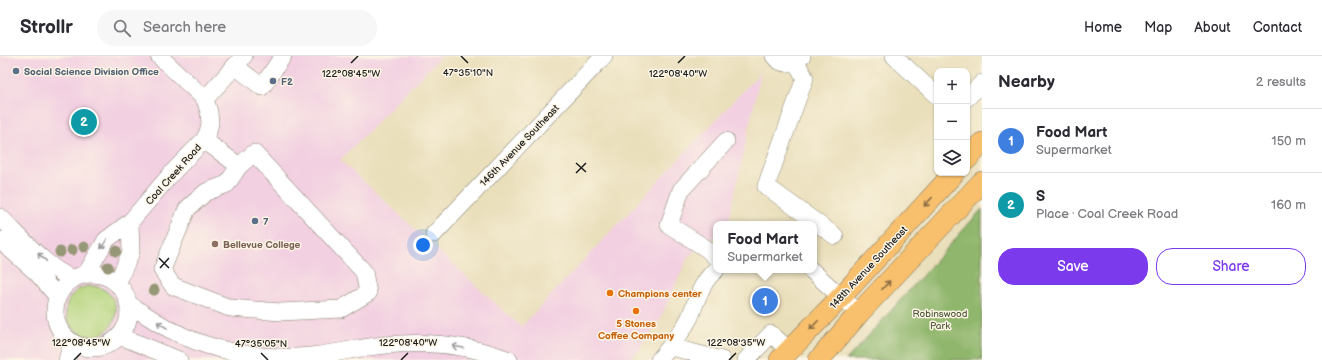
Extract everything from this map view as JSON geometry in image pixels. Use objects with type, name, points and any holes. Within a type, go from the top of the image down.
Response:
[{"type":"main road","points":[[970,156],[982,143]]},
{"type":"main road","name":"148th Avenue Southeast","points":[[785,355],[841,297],[951,176]]},
{"type":"main road","points":[[819,360],[859,313],[982,182]]},
{"type":"street","points":[[159,56],[205,99],[239,61],[262,87],[283,56]]},
{"type":"street","name":"146th Avenue Southeast","points":[[434,234],[604,56]]},
{"type":"street","points":[[774,56],[782,62],[789,63],[799,59],[805,78],[766,186],[814,221]]},
{"type":"street","points":[[894,56],[934,93]]},
{"type":"street","points":[[970,95],[982,83]]},
{"type":"street","name":"Coal Creek Road","points":[[80,276],[106,240],[130,222],[171,174],[204,140],[210,124],[209,112],[205,99]]},
{"type":"street","points":[[204,140],[238,166]]},
{"type":"street","points":[[713,255],[707,249],[669,225],[681,190],[726,141]]},
{"type":"street","points":[[254,153],[364,272],[368,293],[341,308],[281,312],[230,308],[173,286],[162,270],[187,209],[206,192],[228,184],[238,166],[254,153]]},
{"type":"street","points":[[0,217],[60,273],[80,276],[97,274],[117,284],[126,296],[129,315],[126,326],[120,336],[94,354],[72,343],[62,334],[56,322],[54,309],[58,296],[64,286],[80,276]]},
{"type":"street","points":[[117,284],[131,252],[130,222]]},
{"type":"street","points":[[817,223],[835,236]]},
{"type":"street","points":[[0,240],[38,274],[58,296]]},
{"type":"street","points":[[659,360],[671,347],[688,320],[704,284],[713,272]]},
{"type":"street","points":[[814,273],[859,313]]},
{"type":"street","points":[[128,304],[173,332],[216,348],[248,355],[289,357],[309,356],[386,345],[442,344],[476,350],[509,360]]},
{"type":"street","points":[[746,360],[771,334],[785,355]]},
{"type":"street","points":[[120,336],[179,360]]},
{"type":"street","points":[[67,360],[72,343]]},
{"type":"street","points":[[671,347],[722,360]]},
{"type":"shaded area","name":"Bellevue College","points":[[0,56],[441,56],[340,160],[521,327],[761,72],[729,221],[713,221],[713,237],[688,257],[660,319],[639,350],[629,360],[0,360]]},
{"type":"green space","name":"Robinswood Park","points":[[982,209],[982,360],[846,360],[863,342]]},
{"type":"green space","points":[[91,286],[100,288],[111,297],[116,311],[114,320],[105,331],[91,336],[82,334],[71,325],[66,311],[68,302],[77,291]]},
{"type":"place","name":"Social Science Division Office","points":[[16,71]]},
{"type":"place","name":"F2","points":[[273,81]]},
{"type":"place","name":"S","points":[[84,122]]},
{"type":"place","name":"7","points":[[255,221]]},
{"type":"place","name":"Bellevue College","points":[[215,244]]},
{"type":"place","name":"Champions center","points":[[610,293]]},
{"type":"place","name":"Food Mart","points":[[765,301]]},
{"type":"place","name":"5 Stones Coffee Company","points":[[636,311]]}]
